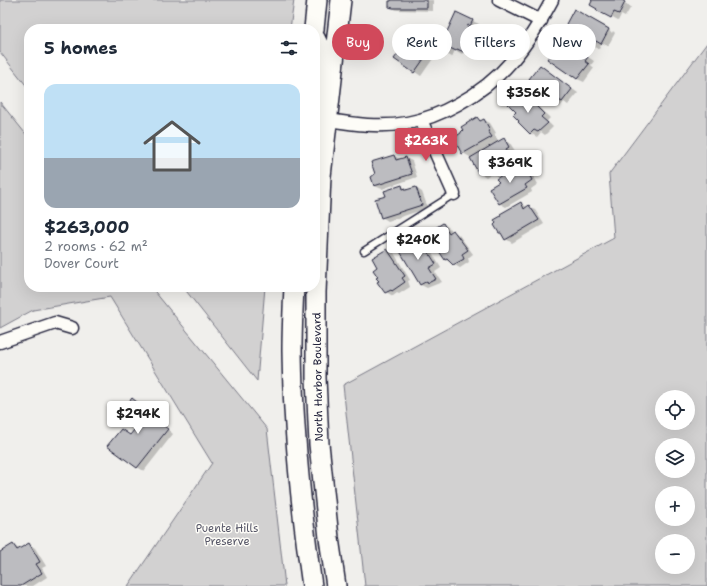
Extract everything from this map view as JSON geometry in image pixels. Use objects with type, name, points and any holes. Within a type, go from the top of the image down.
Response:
[{"type":"main road","points":[[315,24],[317,0]]},
{"type":"main road","name":"North Harbor Boulevard","points":[[320,199],[321,176],[341,0]]},
{"type":"main road","points":[[320,48],[322,52],[320,65]]},
{"type":"main road","points":[[320,107],[328,120]]},
{"type":"main road","name":"North Harbor Boulevard","points":[[294,292],[292,351],[295,428],[302,511],[312,586]]},
{"type":"main road","name":"North Harbor Boulevard","points":[[316,292],[316,378],[319,444],[329,538],[336,586]]},
{"type":"street","points":[[499,0],[541,21]]},
{"type":"street","points":[[328,120],[361,125],[383,125],[421,120],[447,110],[473,96],[492,82],[509,66],[527,43],[552,0]]},
{"type":"street","points":[[421,120],[454,194]]},
{"type":"street","points":[[0,342],[55,323],[72,328]]},
{"type":"lane","points":[[364,251],[454,194]]},
{"type":"green space","points":[[0,0],[294,0],[291,24],[24,24],[24,83],[0,52]]},
{"type":"green space","points":[[707,43],[707,586],[365,586],[343,385],[614,238],[609,174]]},
{"type":"green space","name":"Puente Hills Preserve","points":[[0,102],[24,132],[24,292],[155,292],[267,429],[285,586],[128,586],[212,463],[110,297],[33,310],[0,328]]},
{"type":"green space","points":[[187,292],[265,292],[257,381]]},
{"type":"building","points":[[427,0],[427,8],[393,8],[389,7],[389,1]]},
{"type":"building","points":[[591,0],[622,0],[625,2],[619,14],[614,12],[611,18],[590,5]]},
{"type":"building","points":[[574,9],[609,29],[601,44],[596,41],[596,24],[566,24]]},
{"type":"building","points":[[456,12],[473,20],[471,24],[460,24],[460,50],[457,49],[456,51],[452,49],[452,24],[450,24]]},
{"type":"building","points":[[395,60],[423,60],[414,73]]},
{"type":"building","points":[[548,60],[586,60],[585,61],[589,64],[577,79]]},
{"type":"building","points":[[540,65],[572,89],[562,102],[557,99],[553,104],[534,91],[535,89],[529,85],[532,81],[529,79]]},
{"type":"building","points":[[521,91],[544,114],[541,117],[548,123],[538,132],[534,130],[530,134],[518,122],[519,121],[513,115],[516,112],[508,104]]},
{"type":"building","points":[[477,117],[480,121],[484,119],[490,130],[488,131],[492,137],[462,154],[455,141],[455,137],[463,130],[461,127]]},
{"type":"building","points":[[504,138],[509,147],[506,149],[512,161],[490,174],[488,169],[479,174],[470,158]]},
{"type":"building","points":[[394,155],[396,160],[406,157],[412,174],[374,186],[371,177],[375,174],[371,162]]},
{"type":"building","points":[[517,165],[521,171],[526,169],[532,180],[525,185],[527,188],[499,204],[489,188],[499,182],[496,179],[502,174]]},
{"type":"building","points":[[402,185],[403,189],[406,188],[406,190],[416,187],[422,205],[381,218],[375,199],[386,196],[384,191]]},
{"type":"building","points":[[521,202],[524,209],[529,205],[539,220],[505,240],[494,225],[496,223],[494,220],[501,216],[500,214]]},
{"type":"building","points":[[443,223],[449,233],[453,230],[468,250],[462,254],[464,259],[453,265],[447,259],[445,260],[432,241],[433,240],[429,232]]},
{"type":"building","points":[[412,239],[414,241],[418,239],[422,246],[424,245],[436,264],[429,268],[436,279],[428,283],[427,281],[420,285],[398,248]]},
{"type":"building","points":[[387,249],[405,276],[402,278],[405,282],[392,291],[391,290],[385,293],[377,282],[379,281],[376,278],[378,277],[373,270],[377,267],[372,258]]},
{"type":"building","points":[[132,398],[168,429],[137,468],[107,446],[121,429],[130,435],[139,424],[122,410]]},
{"type":"building","points":[[29,543],[40,562],[36,564],[42,573],[21,586],[0,586],[0,552],[13,544],[17,550]]}]
